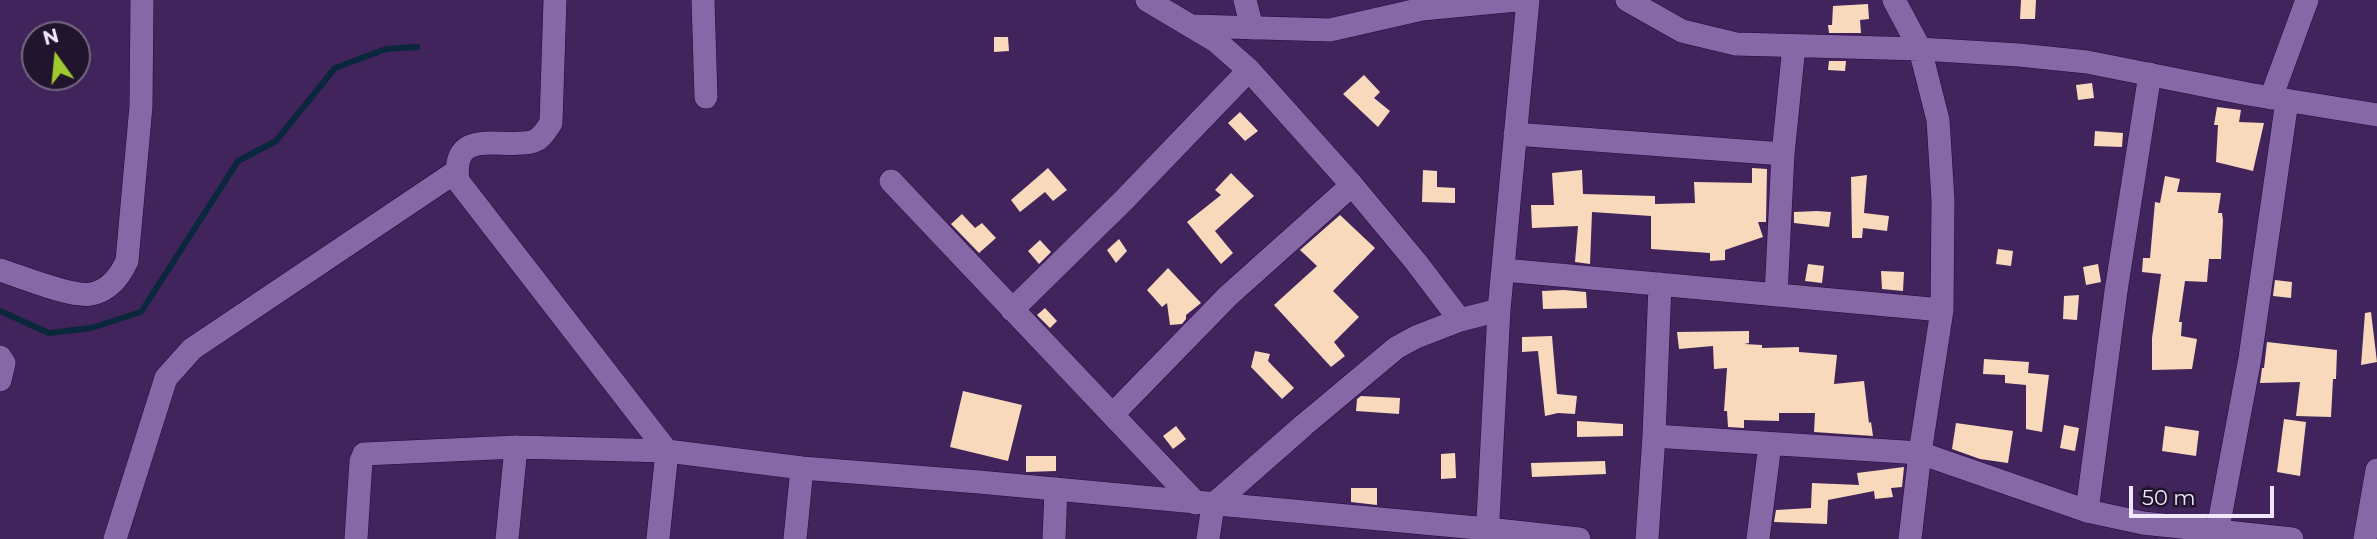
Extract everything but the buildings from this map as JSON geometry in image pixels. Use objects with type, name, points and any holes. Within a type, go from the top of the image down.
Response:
[{"type":"street","points":[[0,270],[74,294],[91,294],[107,287],[120,276],[127,261],[141,106],[142,0]]},
{"type":"street","points":[[555,0],[551,123],[544,133],[531,142],[480,142],[470,146],[462,154],[457,170],[458,181],[667,451],[658,539]]},
{"type":"street","points":[[703,0],[705,97]]},
{"type":"street","points":[[1147,0],[1216,41],[1249,71],[1352,185],[1460,320]]},
{"type":"street","points":[[1245,0],[1252,28]]},
{"type":"street","points":[[1193,26],[1329,30],[1422,9],[1517,0]]},
{"type":"street","points":[[1488,534],[1499,310],[1528,0]]},
{"type":"street","points":[[1627,0],[1682,31],[1736,44],[1920,49],[2060,59],[2279,100],[2377,115]]},
{"type":"street","points":[[1894,0],[1920,49],[1938,120],[1942,200],[1942,310],[1910,539]]},
{"type":"street","points":[[2217,535],[2250,358],[2279,100],[2307,0]]},
{"type":"street","points":[[1776,295],[1783,154],[1794,46]]},
{"type":"street","points":[[1012,310],[1249,71]]},
{"type":"street","points":[[2087,511],[2116,291],[2150,74]]},
{"type":"street","points":[[1515,134],[1783,154]]},
{"type":"street","points":[[115,539],[166,378],[180,360],[192,349],[457,170]]},
{"type":"street","points":[[891,181],[1113,414],[1205,504],[1208,539]]},
{"type":"street","points":[[1113,414],[1228,296],[1352,185]]},
{"type":"street","points":[[1504,270],[1942,310]]},
{"type":"street","points":[[1647,539],[1660,284]]},
{"type":"street","points":[[1205,504],[1396,348],[1460,320],[1499,310]]},
{"type":"street","points":[[0,357],[4,363],[0,380]]},
{"type":"street","points":[[1654,436],[1920,453],[2087,511],[2217,535],[2292,539]]},
{"type":"street","points":[[1758,539],[1770,444]]},
{"type":"street","points":[[507,539],[516,447]]},
{"type":"street","points":[[356,539],[361,461],[364,454],[516,447],[667,451],[802,468],[1056,489],[1488,534],[1579,539]]},
{"type":"street","points":[[795,539],[802,468]]},
{"type":"street","points":[[2365,539],[2377,470]]},
{"type":"street","points":[[1054,539],[1056,489]]},
{"type":"waterway","points":[[0,311],[49,333],[91,328],[141,312],[238,161],[276,141],[335,68],[386,49],[417,47]]}]
